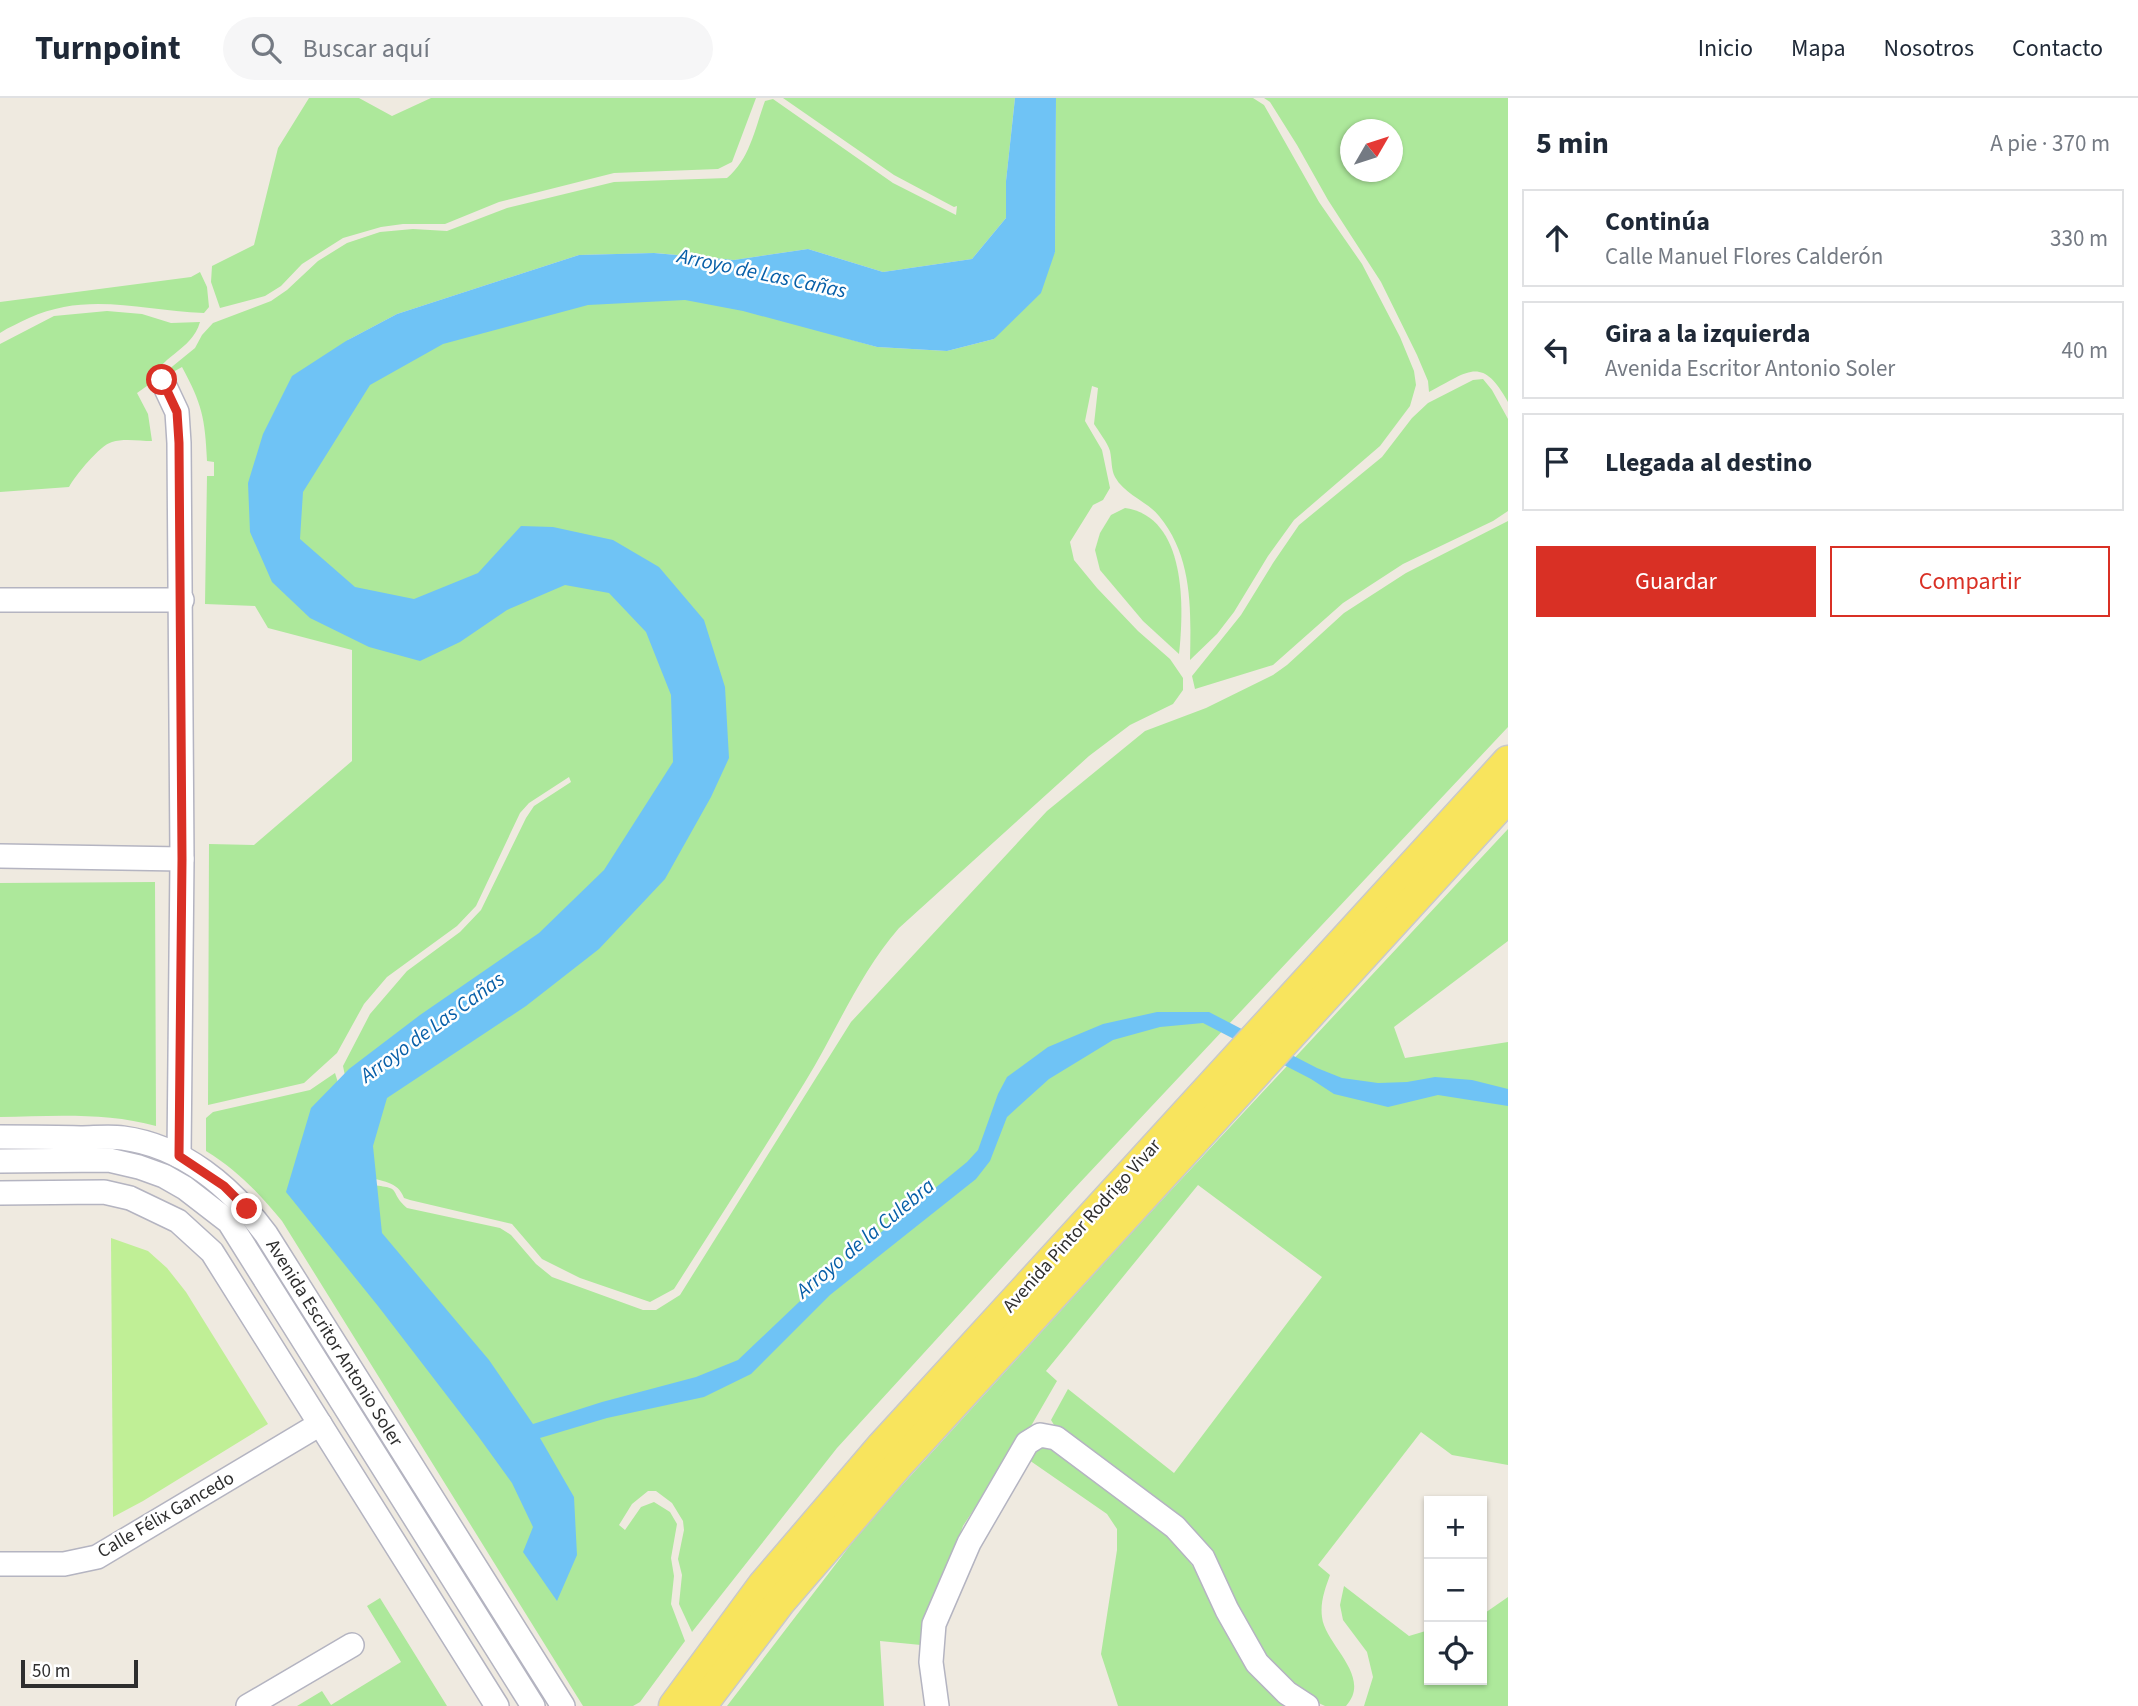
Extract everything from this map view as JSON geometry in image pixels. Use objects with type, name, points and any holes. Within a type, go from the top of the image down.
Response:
[{"type":"main road","name":"Avenida Pintor Rodrigo Vivar","points":[[674,1706],[764,1585],[881,1447],[1508,761]]},
{"type":"main road","name":"Avenida Pintor Rodrigo Vivar","points":[[701,1706],[780,1602],[898,1465],[1508,797]]},
{"type":"street","points":[[162,380],[177,412],[182,859],[179,1156]]},
{"type":"street","points":[[0,600],[181,600]]},
{"type":"street","points":[[0,856],[182,859]]},
{"type":"street","name":"Avenida Escritor Antonio Soler","points":[[0,1138],[121,1138],[145,1142],[179,1156],[224,1186],[247,1209],[266,1234],[563,1706]]},
{"type":"street","name":"Avenida Escritor Antonio Soler","points":[[0,1161],[109,1160],[139,1167],[164,1176],[185,1188],[229,1222],[533,1706]]},
{"type":"street","points":[[0,1193],[104,1192],[130,1198],[178,1221],[212,1252],[497,1706]]},
{"type":"street","name":"Calle Félix Gancedo","points":[[0,1564],[64,1564],[97,1557],[320,1424]]},
{"type":"street","points":[[937,1706],[931,1662],[934,1624],[969,1543],[1027,1443],[1040,1435],[1056,1438],[1175,1527],[1203,1558],[1256,1663],[1287,1693],[1307,1706]]},
{"type":"street","points":[[248,1706],[352,1644]]},
{"type":"green space","points":[[309,98],[359,98],[392,116],[431,98],[756,98],[732,162],[718,169],[614,173],[499,202],[445,224],[381,227],[343,238],[302,264],[281,286],[265,296],[220,308],[211,282],[212,266],[254,245],[278,148]]},
{"type":"green space","points":[[783,98],[1015,98],[1006,181],[1006,218],[972,259],[883,272],[808,249],[734,260],[655,253],[579,255],[397,314],[348,340],[607,270],[877,347],[947,351],[994,339],[1055,252],[1056,98],[1253,98],[1264,105],[1319,202],[1362,264],[1400,337],[1414,371],[1416,385],[1410,406],[1380,446],[1294,520],[1268,556],[1234,612],[1217,634],[1190,660],[1190,603],[1184,566],[1178,549],[1159,516],[1124,489],[1115,477],[1109,448],[1094,424],[1098,388],[1092,386],[1085,421],[1102,450],[1110,488],[1103,500],[1093,505],[1070,542],[1074,560],[1138,631],[1170,659],[1183,678],[1183,690],[1173,704],[1130,725],[1089,756],[899,928],[872,964],[805,1082],[674,1289],[650,1302],[580,1278],[542,1259],[512,1224],[410,1200],[404,1198],[393,1185],[366,1177],[343,1066],[370,1014],[407,971],[460,932],[481,910],[526,818],[534,806],[571,782],[569,777],[529,803],[520,813],[476,906],[457,926],[387,977],[364,1004],[337,1053],[304,1083],[208,1105],[209,844],[254,845],[352,761],[352,650],[268,628],[255,606],[205,604],[207,476],[214,476],[214,462],[207,461],[201,412],[182,367],[166,376],[168,370],[195,348],[213,323],[271,301],[318,261],[347,243],[380,232],[413,229],[447,231],[507,208],[614,182],[727,178],[746,152],[765,101],[773,99],[893,183],[956,215],[957,206],[954,207],[894,175]]},
{"type":"green space","points":[[1264,98],[1508,98],[1508,402],[1499,387],[1482,373],[1465,374],[1429,392],[1428,381],[1417,355],[1381,282],[1328,200],[1270,102]]},
{"type":"green space","points":[[200,272],[207,287],[209,307],[204,313],[116,305],[73,306],[29,318],[0,333],[0,302],[191,277]]},
{"type":"green space","points":[[107,311],[142,314],[171,323],[200,322],[190,340],[161,366],[154,381],[137,393],[148,414],[152,441],[122,440],[107,444],[88,462],[69,487],[0,492],[0,344],[54,316]]},
{"type":"green space","points":[[1483,379],[1508,419],[1508,511],[1493,521],[1403,564],[1343,603],[1273,665],[1195,689],[1192,676],[1241,615],[1299,525],[1382,457],[1412,418],[1428,403],[1473,380]]},
{"type":"green space","points":[[1125,508],[1145,515],[1160,528],[1171,546],[1180,590],[1179,654],[1143,621],[1100,570],[1095,550],[1100,533],[1111,515]]},
{"type":"green space","points":[[1508,521],[1508,727],[1072,1191],[837,1448],[692,1632],[679,1604],[682,1575],[678,1559],[684,1530],[683,1521],[672,1503],[656,1491],[648,1491],[632,1504],[619,1525],[625,1530],[641,1507],[654,1502],[670,1512],[677,1524],[671,1558],[674,1576],[671,1604],[685,1641],[640,1702],[633,1706],[583,1706],[282,1221],[247,1183],[206,1151],[206,1118],[213,1112],[310,1090],[335,1073],[370,1185],[392,1189],[407,1208],[500,1228],[511,1235],[536,1264],[552,1277],[643,1310],[656,1310],[680,1295],[851,1022],[1047,811],[1145,731],[1206,708],[1273,675],[1344,613],[1406,573]]},
{"type":"green space","points":[[1508,829],[1508,941],[1394,1027],[1405,1058],[1508,1042],[1508,1465],[1452,1455],[1421,1432],[1318,1565],[1330,1575],[1322,1606],[1325,1628],[1351,1672],[1354,1683],[1353,1695],[1346,1706],[1325,1706],[1310,1699],[1261,1655],[1205,1548],[1059,1433],[1051,1420],[1068,1389],[1174,1473],[1322,1277],[1198,1185],[1046,1371],[1057,1381],[1020,1445],[1010,1454],[963,1526],[921,1645],[880,1641],[884,1706],[727,1706],[865,1526],[1135,1229]]},
{"type":"green space","points":[[155,882],[156,1126],[98,1117],[0,1117],[0,883]]},
{"type":"green space","points":[[111,1238],[148,1251],[167,1268],[186,1292],[268,1424],[113,1517]]},
{"type":"green space","points":[[1043,1445],[1054,1448],[1157,1523],[1181,1550],[1293,1706],[1118,1706],[1101,1654],[1117,1550],[1117,1529],[1107,1514],[1029,1460]]},
{"type":"green space","points":[[1344,1586],[1409,1636],[1424,1632],[1424,1685],[1487,1685],[1487,1612],[1508,1597],[1508,1706],[1364,1706],[1373,1677],[1367,1652],[1343,1620],[1340,1605]]},
{"type":"green space","points":[[380,1598],[447,1706],[297,1706],[322,1691],[331,1705],[401,1662],[367,1606]]},
{"type":"water","name":"Arroyo de Las Cañas","points":[[1015,98],[1056,98],[1055,252],[1041,293],[994,339],[947,351],[877,347],[743,311],[685,300],[588,305],[443,344],[370,385],[303,492],[300,539],[355,587],[414,599],[478,573],[521,526],[553,527],[613,540],[659,567],[704,620],[725,687],[729,758],[711,797],[665,879],[599,949],[526,1006],[387,1098],[373,1146],[382,1233],[489,1360],[533,1424],[696,1377],[738,1360],[819,1283],[967,1162],[978,1150],[1007,1077],[1048,1047],[1103,1024],[1157,1012],[1209,1012],[1317,1068],[1342,1078],[1378,1083],[1435,1077],[1472,1080],[1508,1089],[1508,1106],[1438,1095],[1388,1107],[1334,1094],[1311,1079],[1203,1023],[1160,1027],[1113,1040],[1049,1079],[1007,1117],[990,1161],[976,1179],[830,1295],[751,1374],[704,1397],[607,1418],[540,1438],[574,1497],[577,1555],[557,1601],[523,1552],[533,1527],[512,1483],[378,1306],[286,1192],[311,1108],[349,1069],[420,1015],[539,933],[604,870],[673,762],[671,695],[646,632],[609,593],[565,585],[507,610],[460,642],[420,661],[369,647],[310,618],[272,582],[250,532],[248,483],[263,434],[292,376],[346,341],[397,314],[579,255],[654,253],[734,260],[808,249],[883,272],[972,259],[1006,218],[1006,181]]},
{"type":"route","points":[[162,380],[177,412],[179,443],[182,859],[179,1156],[224,1186],[247,1209]]},
{"type":"water label","name":"Arroyo de la Culebra","points":[[865,1238]]}]
